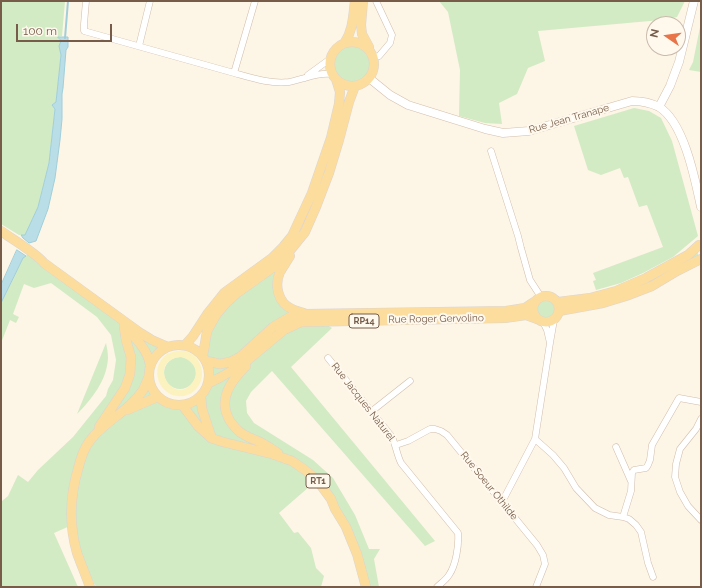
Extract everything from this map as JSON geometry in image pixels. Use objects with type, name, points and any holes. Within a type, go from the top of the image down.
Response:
[{"type":"main road","points":[[185,345],[224,293],[272,258],[292,236],[312,193],[331,138],[339,104],[340,92],[330,67],[330,60],[332,54],[345,42],[349,36],[352,27],[355,1]]},
{"type":"main road","points":[[334,77],[342,84],[355,86],[365,82],[373,73],[375,67],[374,58],[362,34],[361,25],[363,1]]},
{"type":"main road","points":[[694,1],[679,62],[670,86],[659,107],[677,127],[693,172],[701,207]]},
{"type":"main road","points":[[345,42],[358,42],[364,44],[369,49]]},
{"type":"main road","name":"Rue Jean Tranape","points":[[369,78],[390,95],[408,105],[485,129],[503,133],[529,131],[632,101],[641,101],[659,107]]},
{"type":"main road","points":[[305,314],[291,309],[283,303],[277,289],[277,282],[280,272],[305,232],[316,207],[339,140],[349,102],[355,86]]},
{"type":"main road","points":[[1,231],[152,340],[168,347]]},
{"type":"main road","points":[[204,358],[207,331],[216,315],[237,293],[275,266],[305,232]]},
{"type":"main road","points":[[559,307],[616,291],[646,278],[688,255],[700,246]]},
{"type":"main road","points":[[559,307],[603,303],[626,296],[652,286],[678,270],[701,259]]},
{"type":"main road","points":[[548,296],[555,299],[559,307],[558,315],[554,320],[547,322],[540,321],[534,315],[533,311],[533,306],[538,299],[548,296]]},
{"type":"main road","name":"Rue Roger Gervolino","points":[[204,358],[220,364],[230,362],[240,356],[273,328],[290,317],[305,314],[506,311],[526,308],[538,299]]},
{"type":"main road","points":[[109,310],[141,344],[150,360],[149,382],[153,392],[162,401],[184,406],[192,403],[201,397],[209,383],[209,372],[204,358],[196,350],[185,345],[168,347],[160,352],[150,365]]},
{"type":"main road","name":"Rue Roger Gervolino","points":[[209,383],[221,378],[243,364],[277,335],[301,322],[505,318],[526,315],[540,321]]},
{"type":"main road","points":[[90,587],[77,552],[72,525],[71,507],[75,479],[82,454],[125,388],[130,374],[131,357],[124,326]]},
{"type":"main road","points":[[268,344],[235,377],[226,393],[225,404],[227,415],[236,429],[242,434],[262,443],[292,461]]},
{"type":"main road","points":[[91,439],[134,400],[143,390],[149,376]]},
{"type":"main road","points":[[118,414],[158,397]]},
{"type":"main road","points":[[201,397],[202,409],[211,438]]},
{"type":"main road","name":"RT1","points":[[184,406],[198,426],[211,438],[272,454],[292,461],[317,480],[331,499],[346,527],[355,548],[366,587]]},
{"type":"street","points":[[86,1],[84,32],[234,73],[273,82],[291,82],[321,74],[334,77]]},
{"type":"street","points":[[139,46],[150,1]]},
{"type":"street","points":[[234,73],[255,1]]},
{"type":"street","points":[[374,58],[379,56],[390,43],[392,35],[376,1]]},
{"type":"street","points":[[305,78],[330,60]]},
{"type":"street","points":[[491,151],[518,236],[530,280],[538,299]]},
{"type":"street","points":[[502,502],[535,439],[554,320]]},
{"type":"street","points":[[540,321],[547,330],[550,343]]},
{"type":"street","name":"Rue Jacques Naturel","points":[[328,358],[392,437],[401,463],[458,534],[453,566],[449,575],[437,587]]},
{"type":"street","points":[[372,411],[410,381]]},
{"type":"street","points":[[623,517],[629,499],[632,473],[634,470],[646,468],[648,465],[652,445],[679,398],[701,402]]},
{"type":"street","points":[[701,419],[698,431],[680,449],[676,464],[675,477],[680,492],[688,506],[701,520]]},
{"type":"street","name":"Rue Soeur Othilde","points":[[396,445],[408,441],[430,429],[441,431],[447,435],[537,545],[543,555],[544,566],[536,587]]},
{"type":"street","points":[[535,439],[553,455],[564,468],[576,488],[595,508],[610,515],[623,517],[636,525],[641,532],[648,563],[653,576]]},
{"type":"street","points":[[616,447],[632,482]]},
{"type":"green space","points":[[1,1],[65,1],[62,36],[58,37],[61,41],[59,46],[61,55],[56,102],[52,105],[55,109],[49,163],[38,207],[25,235],[19,235],[1,224]]},
{"type":"green space","points":[[439,1],[685,1],[678,16],[646,16],[646,21],[538,31],[545,61],[528,68],[517,94],[499,103],[502,124],[485,123],[459,116],[460,70],[448,12]]},
{"type":"green space","points":[[701,22],[701,72],[689,70],[693,62]]},
{"type":"green space","points":[[349,45],[357,45],[364,48],[369,53],[372,64],[369,75],[364,80],[357,83],[349,83],[342,80],[337,75],[334,68],[334,60],[337,53],[342,48]]},
{"type":"green space","points":[[634,108],[649,111],[661,118],[672,141],[698,236],[673,257],[643,273],[621,283],[596,290],[593,281],[596,280],[593,273],[663,247],[647,205],[639,207],[628,177],[624,178],[620,168],[601,175],[588,170],[574,126]]},
{"type":"green space","points":[[697,251],[699,257],[652,286],[558,315],[554,320],[550,343],[543,322],[537,319],[322,322],[332,328],[291,367],[435,541],[425,546],[272,371],[251,392],[246,401],[247,413],[254,423],[313,460],[333,478],[355,515],[369,549],[380,549],[374,559],[379,587],[366,587],[357,554],[317,480],[279,513],[294,533],[298,532],[311,548],[316,568],[324,576],[321,587],[96,587],[77,552],[72,525],[54,533],[78,587],[1,587],[1,500],[2,501],[8,496],[18,475],[28,482],[38,470],[73,437],[106,396],[113,380],[116,360],[111,335],[97,317],[51,283],[34,288],[24,284],[13,314],[19,317],[16,323],[10,320],[1,343],[1,303],[23,258],[31,252],[165,348],[151,363],[149,376],[153,392],[163,401],[175,405],[188,404],[199,398],[207,387],[209,373],[203,355],[217,315],[275,266],[280,272],[279,296],[305,314],[506,311],[534,302],[544,296],[549,296],[555,299],[590,298]]},
{"type":"green space","points":[[106,343],[108,358],[105,374],[98,389],[77,414]]},
{"type":"green space","points":[[177,357],[183,357],[193,364],[196,373],[195,379],[189,386],[183,389],[177,389],[167,382],[164,376],[164,370],[171,360]]},
{"type":"sand","points":[[175,351],[190,353],[197,359],[202,368],[202,378],[199,385],[193,392],[187,395],[178,396],[170,394],[160,383],[158,376],[158,368],[161,360],[167,354]],"holes":[[[181,357],[194,367],[196,371],[195,379],[185,389],[177,389],[171,386],[166,380],[164,373],[165,366],[171,360]]]},
{"type":"water","points":[[58,37],[68,37],[68,47],[66,50],[62,94],[62,119],[55,178],[48,209],[36,241],[29,243],[21,235],[25,235],[38,207],[49,163],[55,109],[52,105],[56,102],[61,55],[59,46],[61,41]]},
{"type":"water","points":[[17,250],[26,256],[23,258],[1,303],[1,285]]},
{"type":"waterway","points":[[65,38],[68,1]]}]
